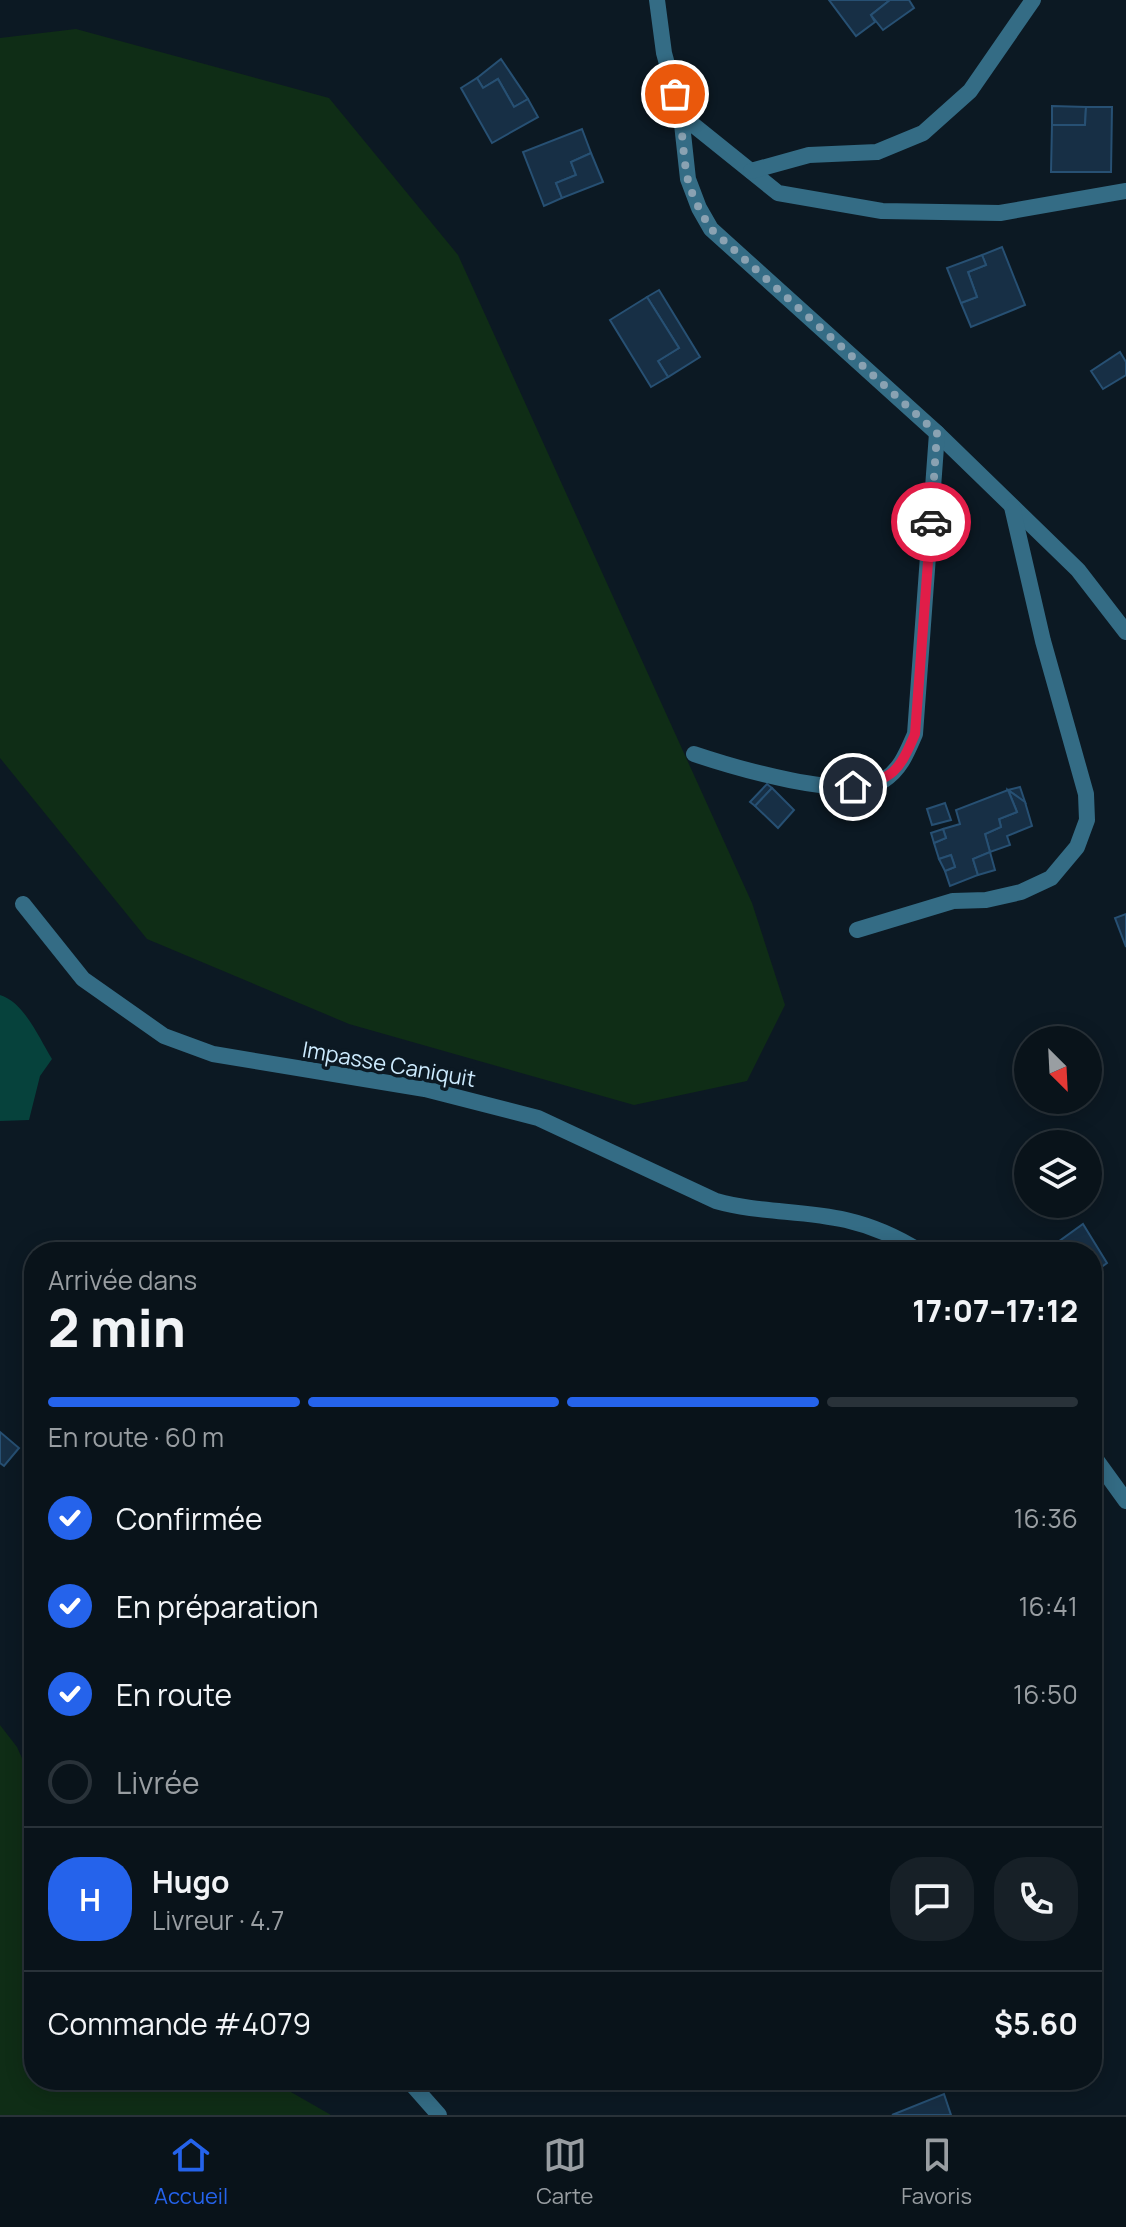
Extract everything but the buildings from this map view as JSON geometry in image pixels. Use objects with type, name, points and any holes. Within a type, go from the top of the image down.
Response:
[{"type":"street","points":[[657,0],[664,53],[681,115],[688,179],[711,229],[1012,505],[1078,570],[1126,632]]},
{"type":"street","points":[[751,171],[809,155],[877,152],[923,133],[970,91],[1033,0]]},
{"type":"street","points":[[681,115],[778,193],[882,211],[1000,213],[1126,191]]},
{"type":"street","points":[[694,754],[786,781],[853,787],[882,781],[903,763],[915,734],[937,433]]},
{"type":"street","points":[[857,930],[953,901],[986,900],[1021,892],[1051,878],[1077,847],[1082,834],[1087,820],[1086,794],[1043,641],[1012,505]]},
{"type":"street","name":"Impasse Caniquit","points":[[23,904],[83,979],[164,1036],[213,1054],[425,1089],[538,1118],[716,1201],[739,1207],[846,1220],[901,1242]]},
{"type":"street","points":[[1102,1469],[1126,1501]]},
{"type":"street","points":[[1109,1479],[1126,1471]]},
{"type":"street","points":[[417,2090],[439,2115]]},
{"type":"shaded area","points":[[76,29],[329,98],[458,255],[752,903],[785,1005],[747,1081],[634,1105],[349,1024],[147,939],[0,758],[0,38]]},
{"type":"shaded area","points":[[0,995],[24,1013],[52,1059],[40,1076],[29,1120],[0,1121]]},
{"type":"shaded area","points":[[0,1725],[17,1747],[24,1763],[24,2090],[287,2090],[331,2115],[0,2115]]},
{"type":"way so far","points":[[675,94],[681,115],[688,179],[711,229],[937,433],[931,522]]},
{"type":"route","points":[[853,787],[882,781],[903,763],[915,734],[931,522]]}]
